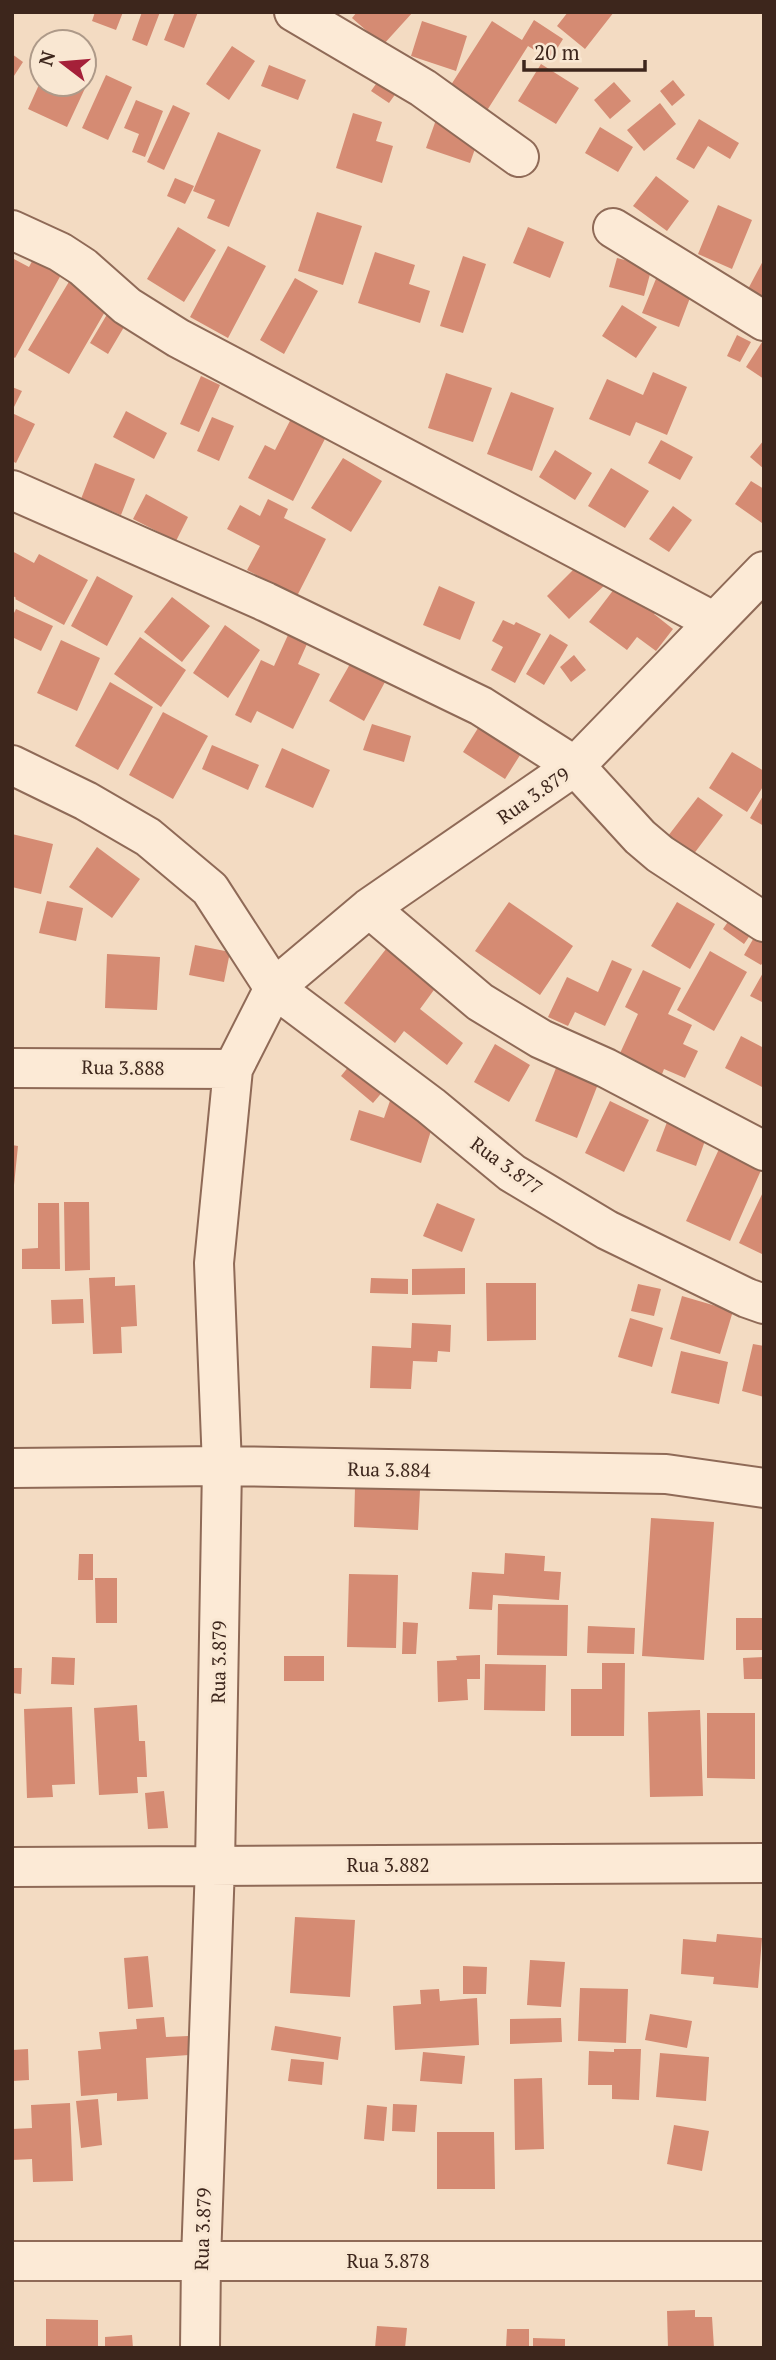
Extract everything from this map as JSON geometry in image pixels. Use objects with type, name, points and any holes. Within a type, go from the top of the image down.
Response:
[{"type":"street","points":[[294,12],[424,88],[519,157]]},
{"type":"street","points":[[613,228],[764,321]]},
{"type":"street","points":[[12,230],[60,252],[83,267],[127,306],[178,338],[713,621]]},
{"type":"street","points":[[12,490],[266,601],[481,706],[575,766],[639,837],[660,854],[764,922]]},
{"type":"street","name":"Rua 3.879","points":[[200,2348],[215,1865],[222,1466],[214,1263],[233,1069],[274,988],[369,908],[575,766],[764,571]]},
{"type":"street","points":[[12,765],[86,801],[148,837],[211,889],[274,988]]},
{"type":"street","points":[[369,908],[480,1002],[541,1039],[606,1068],[764,1150]]},
{"type":"street","name":"Rua 3.877","points":[[274,988],[431,1106],[512,1173],[607,1230],[764,1304]]},
{"type":"street","name":"Rua 3.888","points":[[12,1068],[233,1069]]},
{"type":"street","name":"Rua 3.884","points":[[12,1468],[222,1466],[666,1474],[764,1488]]},
{"type":"street","name":"Rua 3.882","points":[[12,1867],[764,1863]]},
{"type":"street","name":"Rua 3.878","points":[[12,2261],[764,2261]]},
{"type":"building","points":[[95,12],[123,12],[116,30],[92,21]]},
{"type":"building","points":[[142,12],[160,12],[147,46],[132,40]]},
{"type":"building","points":[[175,12],[198,12],[184,48],[164,40]]},
{"type":"building","points":[[357,12],[413,12],[383,45],[352,18]]},
{"type":"building","points":[[568,12],[614,12],[585,49],[557,26]]},
{"type":"building","points":[[534,20],[563,39],[550,60],[528,46],[486,112],[449,88],[492,21],[522,40]]},
{"type":"building","points":[[422,21],[467,36],[456,71],[411,56]]},
{"type":"building","points":[[232,46],[255,61],[229,100],[206,84]]},
{"type":"building","points":[[12,54],[23,62],[12,79]]},
{"type":"building","points":[[541,64],[579,88],[556,124],[518,101]]},
{"type":"building","points":[[269,65],[306,80],[298,100],[261,86]]},
{"type":"building","points":[[386,70],[404,82],[389,103],[371,91]]},
{"type":"building","points":[[106,75],[132,87],[108,140],[82,128],[96,98],[98,98]]},
{"type":"building","points":[[673,80],[685,95],[672,106],[660,91]]},
{"type":"building","points":[[614,82],[631,101],[610,119],[594,100]]},
{"type":"building","points":[[33,98],[80,98],[67,127],[28,109]]},
{"type":"building","points":[[136,100],[163,111],[145,157],[132,152],[139,134],[124,128]]},
{"type":"building","points":[[660,103],[676,124],[644,151],[627,130]]},
{"type":"building","points":[[173,105],[190,113],[164,170],[147,162]]},
{"type":"building","points":[[353,113],[382,122],[376,141],[393,146],[382,183],[336,168]]},
{"type":"building","points":[[437,117],[481,132],[470,163],[426,148]]},
{"type":"building","points":[[699,119],[739,143],[730,159],[708,146],[694,169],[676,159]]},
{"type":"building","points":[[600,127],[633,147],[618,172],[585,153]]},
{"type":"building","points":[[218,132],[261,150],[229,227],[207,218],[215,200],[193,191]]},
{"type":"building","points":[[656,176],[689,201],[667,231],[633,206]]},
{"type":"building","points":[[175,178],[194,186],[185,204],[167,196]]},
{"type":"building","points":[[718,205],[752,220],[732,269],[698,254]]},
{"type":"building","points":[[317,212],[362,226],[343,285],[298,271]]},
{"type":"building","points":[[178,227],[216,250],[184,302],[147,279]]},
{"type":"building","points":[[528,227],[564,242],[550,278],[513,263]]},
{"type":"building","points":[[228,246],[266,266],[228,338],[190,317]]},
{"type":"building","points":[[39,248],[67,264],[15,358],[12,356],[12,258],[29,267]]},
{"type":"building","points":[[375,252],[415,265],[409,284],[430,291],[420,323],[358,303]]},
{"type":"building","points":[[463,256],[486,264],[463,333],[440,326]]},
{"type":"building","points":[[617,258],[652,267],[644,296],[609,287]]},
{"type":"building","points":[[764,259],[764,300],[747,291]]},
{"type":"building","points":[[660,269],[696,282],[679,327],[642,313]]},
{"type":"building","points":[[295,278],[318,291],[284,354],[260,340]]},
{"type":"building","points":[[70,280],[110,303],[69,374],[28,350]]},
{"type":"building","points":[[622,305],[657,327],[636,358],[602,336]]},
{"type":"building","points":[[112,306],[130,317],[108,354],[90,343]]},
{"type":"building","points":[[737,335],[751,342],[740,362],[727,356]]},
{"type":"building","points":[[764,339],[764,379],[746,367]]},
{"type":"building","points":[[653,372],[687,387],[667,435],[636,422],[630,436],[589,419],[607,379],[643,395]]},
{"type":"building","points":[[446,373],[492,388],[473,442],[428,428]]},
{"type":"building","points":[[201,376],[220,385],[199,432],[180,424]]},
{"type":"building","points":[[12,387],[22,391],[12,411]]},
{"type":"building","points":[[511,392],[554,408],[532,471],[487,454]]},
{"type":"building","points":[[126,411],[167,433],[154,459],[113,437]]},
{"type":"building","points":[[12,413],[35,424],[16,463],[12,461]]},
{"type":"building","points":[[293,415],[328,433],[293,501],[248,478],[265,445],[275,450]]},
{"type":"building","points":[[212,417],[234,426],[219,461],[197,451]]},
{"type":"building","points":[[661,440],[693,457],[680,480],[648,463]]},
{"type":"building","points":[[764,440],[764,469],[750,457]]},
{"type":"building","points":[[555,450],[592,473],[575,500],[539,477]]},
{"type":"building","points":[[343,458],[382,481],[351,532],[311,508]]},
{"type":"building","points":[[95,463],[135,479],[121,515],[81,499]]},
{"type":"building","points":[[611,468],[649,491],[625,528],[588,506]]},
{"type":"building","points":[[751,481],[764,489],[762,523],[735,504]]},
{"type":"building","points":[[146,494],[188,517],[176,541],[133,519]]},
{"type":"building","points":[[268,499],[288,509],[284,518],[326,539],[297,596],[247,570],[260,546],[227,529],[240,505],[260,516]]},
{"type":"building","points":[[673,506],[692,520],[669,552],[649,539]]},
{"type":"building","points":[[12,551],[34,563],[39,554],[88,580],[64,625],[12,595]]},
{"type":"building","points":[[585,558],[608,582],[569,619],[547,596]]},
{"type":"building","points":[[97,576],[133,596],[107,646],[71,626]]},
{"type":"building","points":[[624,576],[661,604],[654,614],[673,629],[656,651],[637,637],[627,650],[589,622]]},
{"type":"building","points":[[439,586],[475,602],[460,640],[423,625]]},
{"type":"building","points":[[172,597],[210,626],[182,662],[144,632]]},
{"type":"building","points":[[16,609],[53,626],[41,651],[12,637],[12,617]]},
{"type":"building","points":[[503,620],[514,625],[516,622],[541,634],[515,683],[491,670],[503,647],[492,641]]},
{"type":"building","points":[[225,625],[260,650],[228,698],[193,673]]},
{"type":"building","points":[[550,634],[568,645],[544,685],[526,674]]},
{"type":"building","points":[[288,635],[307,644],[298,664],[320,674],[293,729],[257,711],[251,723],[235,715],[261,660],[274,666]]},
{"type":"building","points":[[140,637],[186,670],[161,707],[114,674]]},
{"type":"building","points":[[61,640],[100,658],[77,711],[37,693]]},
{"type":"building","points":[[574,655],[586,670],[571,682],[560,667]]},
{"type":"building","points":[[350,664],[385,682],[364,721],[329,701]]},
{"type":"building","points":[[110,682],[153,707],[118,770],[75,746]]},
{"type":"building","points":[[163,712],[208,736],[173,799],[129,775]]},
{"type":"building","points":[[485,717],[527,744],[505,779],[463,752]]},
{"type":"building","points":[[372,724],[411,736],[404,762],[363,750]]},
{"type":"building","points":[[212,745],[259,765],[248,790],[202,769]]},
{"type":"building","points":[[282,748],[330,770],[313,808],[265,787]]},
{"type":"building","points":[[732,752],[764,771],[764,785],[747,812],[709,788]]},
{"type":"building","points":[[764,794],[764,826],[750,818]]},
{"type":"building","points":[[698,797],[723,815],[693,855],[668,836]]},
{"type":"building","points":[[12,834],[53,844],[41,894],[12,887]]},
{"type":"building","points":[[97,847],[140,879],[112,918],[69,887]]},
{"type":"building","points":[[47,901],[83,908],[76,941],[39,933]]},
{"type":"building","points":[[509,902],[573,946],[540,995],[475,951]]},
{"type":"building","points":[[677,902],[715,924],[690,969],[651,946]]},
{"type":"building","points":[[736,910],[757,925],[744,944],[723,929]]},
{"type":"building","points":[[760,927],[764,929],[764,961],[761,965],[744,955]]},
{"type":"building","points":[[393,940],[442,979],[420,1009],[463,1043],[447,1065],[404,1031],[395,1043],[344,1003]]},
{"type":"building","points":[[195,945],[230,952],[224,982],[189,975]]},
{"type":"building","points":[[710,951],[747,972],[714,1031],[677,1010]]},
{"type":"building","points":[[107,954],[160,957],[157,1010],[105,1008]]},
{"type":"building","points":[[612,960],[632,969],[605,1026],[575,1012],[568,1026],[548,1017],[567,977],[598,992]]},
{"type":"building","points":[[643,970],[681,988],[668,1014],[692,1025],[683,1044],[698,1051],[685,1078],[664,1069],[659,1082],[616,1062],[638,1014],[625,1007]]},
{"type":"building","points":[[764,971],[764,1003],[750,996]]},
{"type":"building","points":[[741,1036],[764,1048],[764,1088],[725,1068]]},
{"type":"building","points":[[495,1044],[530,1065],[509,1102],[474,1082]]},
{"type":"building","points":[[358,1055],[390,1083],[373,1103],[341,1076]]},
{"type":"building","points":[[558,1063],[600,1079],[577,1138],[535,1121]]},
{"type":"building","points":[[392,1095],[434,1121],[421,1163],[350,1140],[359,1110],[384,1118]]},
{"type":"building","points":[[610,1101],[649,1120],[624,1172],[585,1153]]},
{"type":"building","points":[[672,1109],[711,1124],[696,1166],[656,1151]]},
{"type":"building","points":[[12,1145],[18,1146],[14,1185],[12,1185]]},
{"type":"building","points":[[719,1149],[762,1168],[730,1241],[686,1221]]},
{"type":"building","points":[[764,1190],[764,1255],[739,1243]]},
{"type":"building","points":[[64,1202],[89,1202],[90,1270],[65,1271]]},
{"type":"building","points":[[38,1203],[59,1203],[60,1269],[22,1269],[22,1249],[38,1248]]},
{"type":"building","points":[[437,1203],[475,1219],[462,1252],[423,1236]]},
{"type":"building","points":[[465,1268],[465,1294],[412,1295],[412,1269]]},
{"type":"building","points":[[115,1277],[115,1286],[135,1285],[137,1326],[121,1327],[122,1353],[93,1354],[89,1278]]},
{"type":"building","points":[[371,1278],[408,1279],[408,1294],[370,1293]]},
{"type":"building","points":[[486,1283],[536,1283],[536,1340],[487,1341]]},
{"type":"building","points":[[638,1284],[661,1289],[654,1316],[631,1311]]},
{"type":"building","points":[[682,1296],[733,1311],[720,1354],[670,1339]]},
{"type":"building","points":[[83,1299],[84,1323],[52,1324],[51,1300]]},
{"type":"building","points":[[630,1318],[663,1328],[652,1367],[618,1357]]},
{"type":"building","points":[[412,1323],[451,1325],[450,1352],[438,1351],[437,1362],[413,1361],[411,1389],[370,1388],[372,1346],[411,1348]]},
{"type":"building","points":[[753,1344],[764,1346],[764,1397],[742,1391]]},
{"type":"building","points":[[681,1351],[728,1362],[719,1404],[671,1393]]},
{"type":"building","points":[[355,1487],[420,1490],[418,1530],[354,1527]]},
{"type":"building","points":[[651,1518],[714,1522],[704,1660],[642,1656]]},
{"type":"building","points":[[505,1553],[545,1556],[544,1571],[561,1572],[559,1600],[493,1595],[492,1610],[469,1609],[472,1572],[504,1574]]},
{"type":"building","points":[[79,1554],[93,1554],[93,1580],[78,1580]]},
{"type":"building","points":[[349,1574],[398,1575],[396,1648],[347,1647]]},
{"type":"building","points":[[95,1578],[117,1578],[117,1623],[96,1623]]},
{"type":"building","points":[[498,1604],[568,1605],[567,1656],[497,1655]]},
{"type":"building","points":[[736,1618],[764,1618],[764,1650],[736,1650]]},
{"type":"building","points":[[403,1622],[418,1623],[416,1654],[402,1654]]},
{"type":"building","points":[[588,1626],[635,1628],[634,1654],[587,1653]]},
{"type":"building","points":[[480,1655],[480,1679],[467,1679],[468,1700],[438,1702],[437,1661],[457,1660],[456,1656]]},
{"type":"building","points":[[284,1656],[324,1656],[324,1681],[284,1681]]},
{"type":"building","points":[[52,1657],[75,1658],[74,1685],[51,1684]]},
{"type":"building","points":[[764,1657],[764,1679],[744,1679],[743,1658]]},
{"type":"building","points":[[602,1663],[625,1663],[624,1736],[571,1736],[571,1689],[602,1689]]},
{"type":"building","points":[[485,1664],[546,1665],[545,1711],[484,1710]]},
{"type":"building","points":[[12,1668],[22,1668],[21,1694],[12,1693]]},
{"type":"building","points":[[137,1705],[139,1741],[145,1741],[147,1777],[137,1777],[138,1793],[99,1795],[94,1708]]},
{"type":"building","points":[[72,1707],[75,1784],[52,1785],[53,1797],[27,1798],[24,1709]]},
{"type":"building","points":[[700,1710],[703,1796],[650,1797],[648,1712]]},
{"type":"building","points":[[707,1713],[755,1713],[755,1779],[707,1778]]},
{"type":"building","points":[[164,1791],[168,1828],[148,1829],[145,1793]]},
{"type":"building","points":[[295,1917],[355,1920],[350,1997],[290,1993]]},
{"type":"building","points":[[717,1934],[762,1938],[758,1988],[713,1984],[714,1977],[681,1974],[683,1939],[716,1942]]},
{"type":"building","points":[[148,1956],[153,2007],[128,2009],[124,1958]]},
{"type":"building","points":[[530,1960],[565,1962],[561,2007],[527,2005]]},
{"type":"building","points":[[463,1966],[487,1967],[486,1994],[463,1994]]},
{"type":"building","points":[[580,1988],[628,1989],[626,2043],[578,2041]]},
{"type":"building","points":[[439,1989],[440,2001],[477,1998],[479,2045],[395,2050],[393,2006],[421,2004],[420,1990]]},
{"type":"building","points":[[650,2014],[692,2021],[687,2048],[645,2040]]},
{"type":"building","points":[[164,2017],[166,2037],[188,2036],[189,2055],[146,2058],[148,2099],[117,2101],[117,2093],[81,2096],[78,2051],[101,2049],[99,2032],[137,2029],[136,2019]]},
{"type":"building","points":[[561,2018],[562,2042],[510,2044],[510,2019]]},
{"type":"building","points":[[275,2026],[341,2037],[338,2060],[271,2050]]},
{"type":"building","points":[[28,2049],[29,2080],[12,2081],[12,2050]]},
{"type":"building","points":[[614,2049],[641,2049],[639,2100],[612,2099],[612,2085],[588,2085],[589,2051],[614,2052]]},
{"type":"building","points":[[423,2052],[465,2056],[462,2084],[420,2081]]},
{"type":"building","points":[[660,2053],[709,2057],[706,2101],[656,2097]]},
{"type":"building","points":[[291,2059],[324,2062],[322,2085],[288,2081]]},
{"type":"building","points":[[542,2078],[544,2149],[515,2150],[514,2079]]},
{"type":"building","points":[[98,2099],[102,2145],[81,2148],[76,2101]]},
{"type":"building","points":[[70,2103],[73,2181],[33,2182],[32,2159],[12,2160],[12,2129],[32,2128],[31,2105]]},
{"type":"building","points":[[393,2104],[417,2105],[415,2132],[392,2131]]},
{"type":"building","points":[[367,2105],[387,2107],[384,2141],[364,2139]]},
{"type":"building","points":[[674,2125],[709,2131],[702,2171],[667,2164]]},
{"type":"building","points":[[437,2132],[494,2132],[495,2189],[437,2189]]},
{"type":"building","points":[[695,2310],[695,2317],[712,2317],[714,2348],[668,2348],[667,2311]]},
{"type":"building","points":[[46,2319],[98,2320],[98,2348],[46,2348]]},
{"type":"building","points":[[377,2326],[407,2328],[405,2348],[375,2348]]},
{"type":"building","points":[[507,2329],[529,2329],[529,2348],[506,2348]]},
{"type":"building","points":[[132,2335],[133,2348],[105,2348],[105,2337]]},
{"type":"building","points":[[533,2338],[565,2339],[565,2348],[533,2348]]}]
